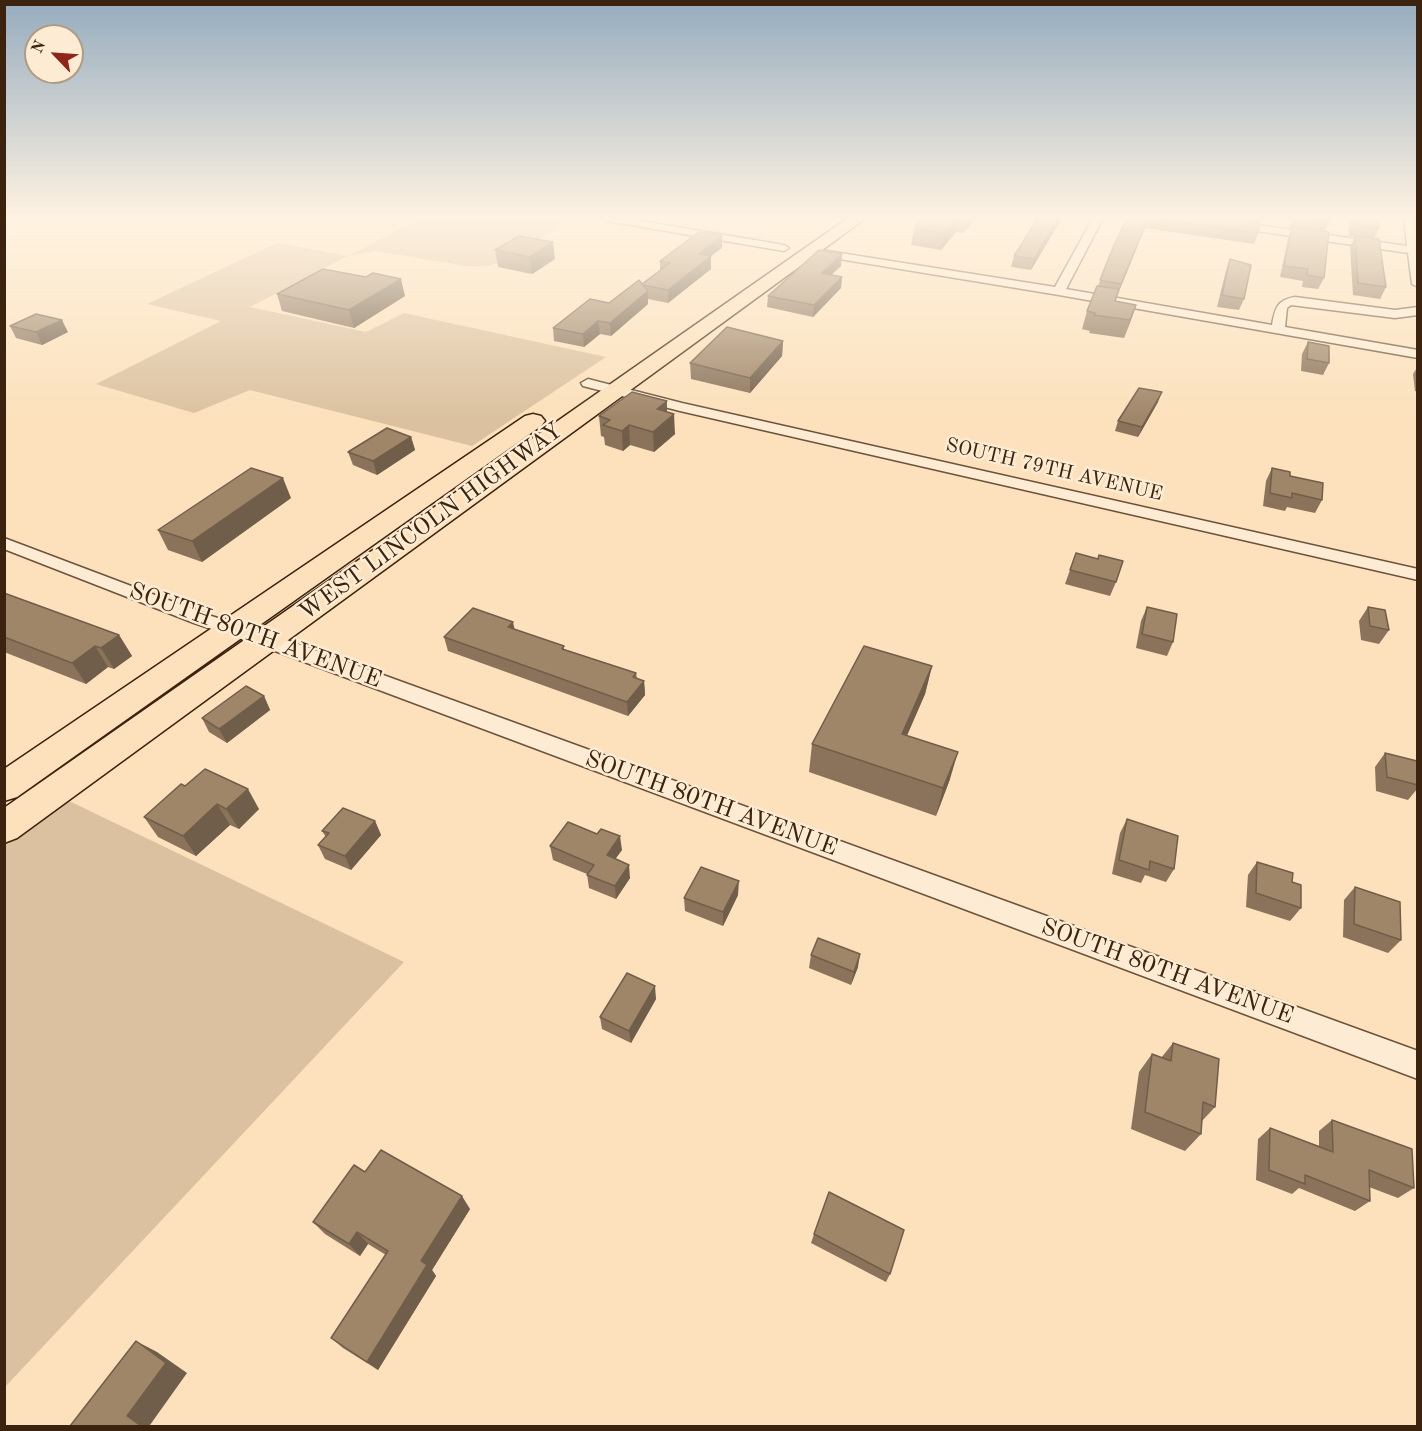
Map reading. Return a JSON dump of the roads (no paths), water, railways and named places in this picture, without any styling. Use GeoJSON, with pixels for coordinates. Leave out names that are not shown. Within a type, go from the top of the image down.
{"type":"FeatureCollection","features":[{"type":"Feature","properties":{"kind":"main road"},"geometry":{"type":"LineString","coordinates":[[759,290],[763,285]]}},
{"type":"Feature","properties":{"kind":"main road","name":"WEST LINCOLN HIGHWAY"},"geometry":{"type":"LineString","coordinates":[[4,787],[603,381],[764,285]]}},
{"type":"Feature","properties":{"kind":"main road","name":"WEST LINCOLN HIGHWAY"},"geometry":{"type":"LineString","coordinates":[[4,828],[266,640],[603,381]]}},
{"type":"Feature","properties":{"kind":"street"},"geometry":{"type":"LineString","coordinates":[[1019,285],[1418,354]]}},
{"type":"Feature","properties":{"kind":"street"},"geometry":{"type":"LineString","coordinates":[[1059,291],[1062,285]]}},
{"type":"Feature","properties":{"kind":"street"},"geometry":{"type":"LineString","coordinates":[[1278,330],[1281,307],[1287,302],[1295,301],[1395,314],[1418,311]]}},
{"type":"Feature","properties":{"kind":"street","name":"SOUTH 79TH AVENUE"},"geometry":{"type":"LineString","coordinates":[[603,381],[680,407],[1418,575]]}},
{"type":"Feature","properties":{"kind":"street","name":"SOUTH 80TH AVENUE"},"geometry":{"type":"LineString","coordinates":[[4,543],[201,619],[266,640],[1418,1065]]}}]}
